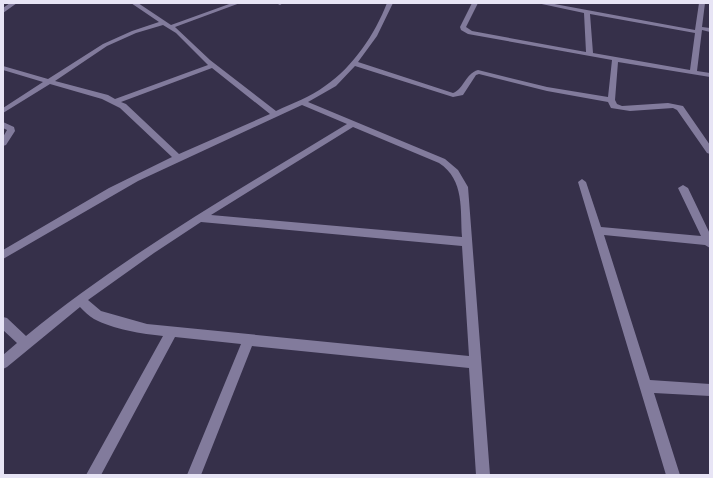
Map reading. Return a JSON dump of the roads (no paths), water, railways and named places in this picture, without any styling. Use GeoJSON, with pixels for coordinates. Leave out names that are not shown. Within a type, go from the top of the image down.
{"type":"FeatureCollection","features":[{"type":"Feature","properties":{"kind":"street"},"geometry":{"type":"LineString","coordinates":[[3,11],[14,3]]}},
{"type":"Feature","properties":{"kind":"street"},"geometry":{"type":"LineString","coordinates":[[134,3],[178,32],[214,66],[275,114]]}},
{"type":"Feature","properties":{"kind":"street"},"geometry":{"type":"LineString","coordinates":[[3,111],[104,45],[134,32],[167,25],[236,3]]}},
{"type":"Feature","properties":{"kind":"street"},"geometry":{"type":"LineString","coordinates":[[3,255],[105,195],[178,158],[302,102],[332,85],[354,63],[365,49],[388,10],[390,3]]}},
{"type":"Feature","properties":{"kind":"street"},"geometry":{"type":"LineString","coordinates":[[475,3],[463,27],[466,32],[615,60],[710,75]]}},
{"type":"Feature","properties":{"kind":"street"},"geometry":{"type":"LineString","coordinates":[[540,3],[699,30],[710,30]]}},
{"type":"Feature","properties":{"kind":"street"},"geometry":{"type":"LineString","coordinates":[[693,73],[702,3]]}},
{"type":"Feature","properties":{"kind":"street"},"geometry":{"type":"LineString","coordinates":[[587,12],[590,55]]}},
{"type":"Feature","properties":{"kind":"street"},"geometry":{"type":"LineString","coordinates":[[615,60],[611,100],[614,106],[623,109],[636,109],[670,104],[678,106],[710,151]]}},
{"type":"Feature","properties":{"kind":"street"},"geometry":{"type":"LineString","coordinates":[[354,63],[453,95],[460,93],[473,74],[478,72],[547,89],[611,100]]}},
{"type":"Feature","properties":{"kind":"street"},"geometry":{"type":"LineString","coordinates":[[114,102],[214,66]]}},
{"type":"Feature","properties":{"kind":"street"},"geometry":{"type":"LineString","coordinates":[[3,68],[105,97],[123,106],[178,158]]}},
{"type":"Feature","properties":{"kind":"street"},"geometry":{"type":"LineString","coordinates":[[302,102],[442,161],[452,167],[458,175],[463,187],[483,475]]}},
{"type":"Feature","properties":{"kind":"street"},"geometry":{"type":"LineString","coordinates":[[3,363],[80,300],[122,269],[352,124]]}},
{"type":"Feature","properties":{"kind":"street"},"geometry":{"type":"LineString","coordinates":[[3,125],[11,129],[3,143]]}},
{"type":"Feature","properties":{"kind":"street"},"geometry":{"type":"LineString","coordinates":[[582,182],[673,475]]}},
{"type":"Feature","properties":{"kind":"street"},"geometry":{"type":"LineString","coordinates":[[683,188],[710,242]]}},
{"type":"Feature","properties":{"kind":"street"},"geometry":{"type":"LineString","coordinates":[[201,218],[467,242]]}},
{"type":"Feature","properties":{"kind":"street"},"geometry":{"type":"LineString","coordinates":[[598,231],[710,242]]}},
{"type":"Feature","properties":{"kind":"street"},"geometry":{"type":"LineString","coordinates":[[80,300],[97,315],[146,329],[476,363]]}},
{"type":"Feature","properties":{"kind":"street"},"geometry":{"type":"LineString","coordinates":[[3,322],[26,343]]}},
{"type":"Feature","properties":{"kind":"street"},"geometry":{"type":"LineString","coordinates":[[93,475],[172,331]]}},
{"type":"Feature","properties":{"kind":"street"},"geometry":{"type":"LineString","coordinates":[[194,475],[250,339]]}},
{"type":"Feature","properties":{"kind":"street"},"geometry":{"type":"LineString","coordinates":[[646,386],[710,390]]}}]}
